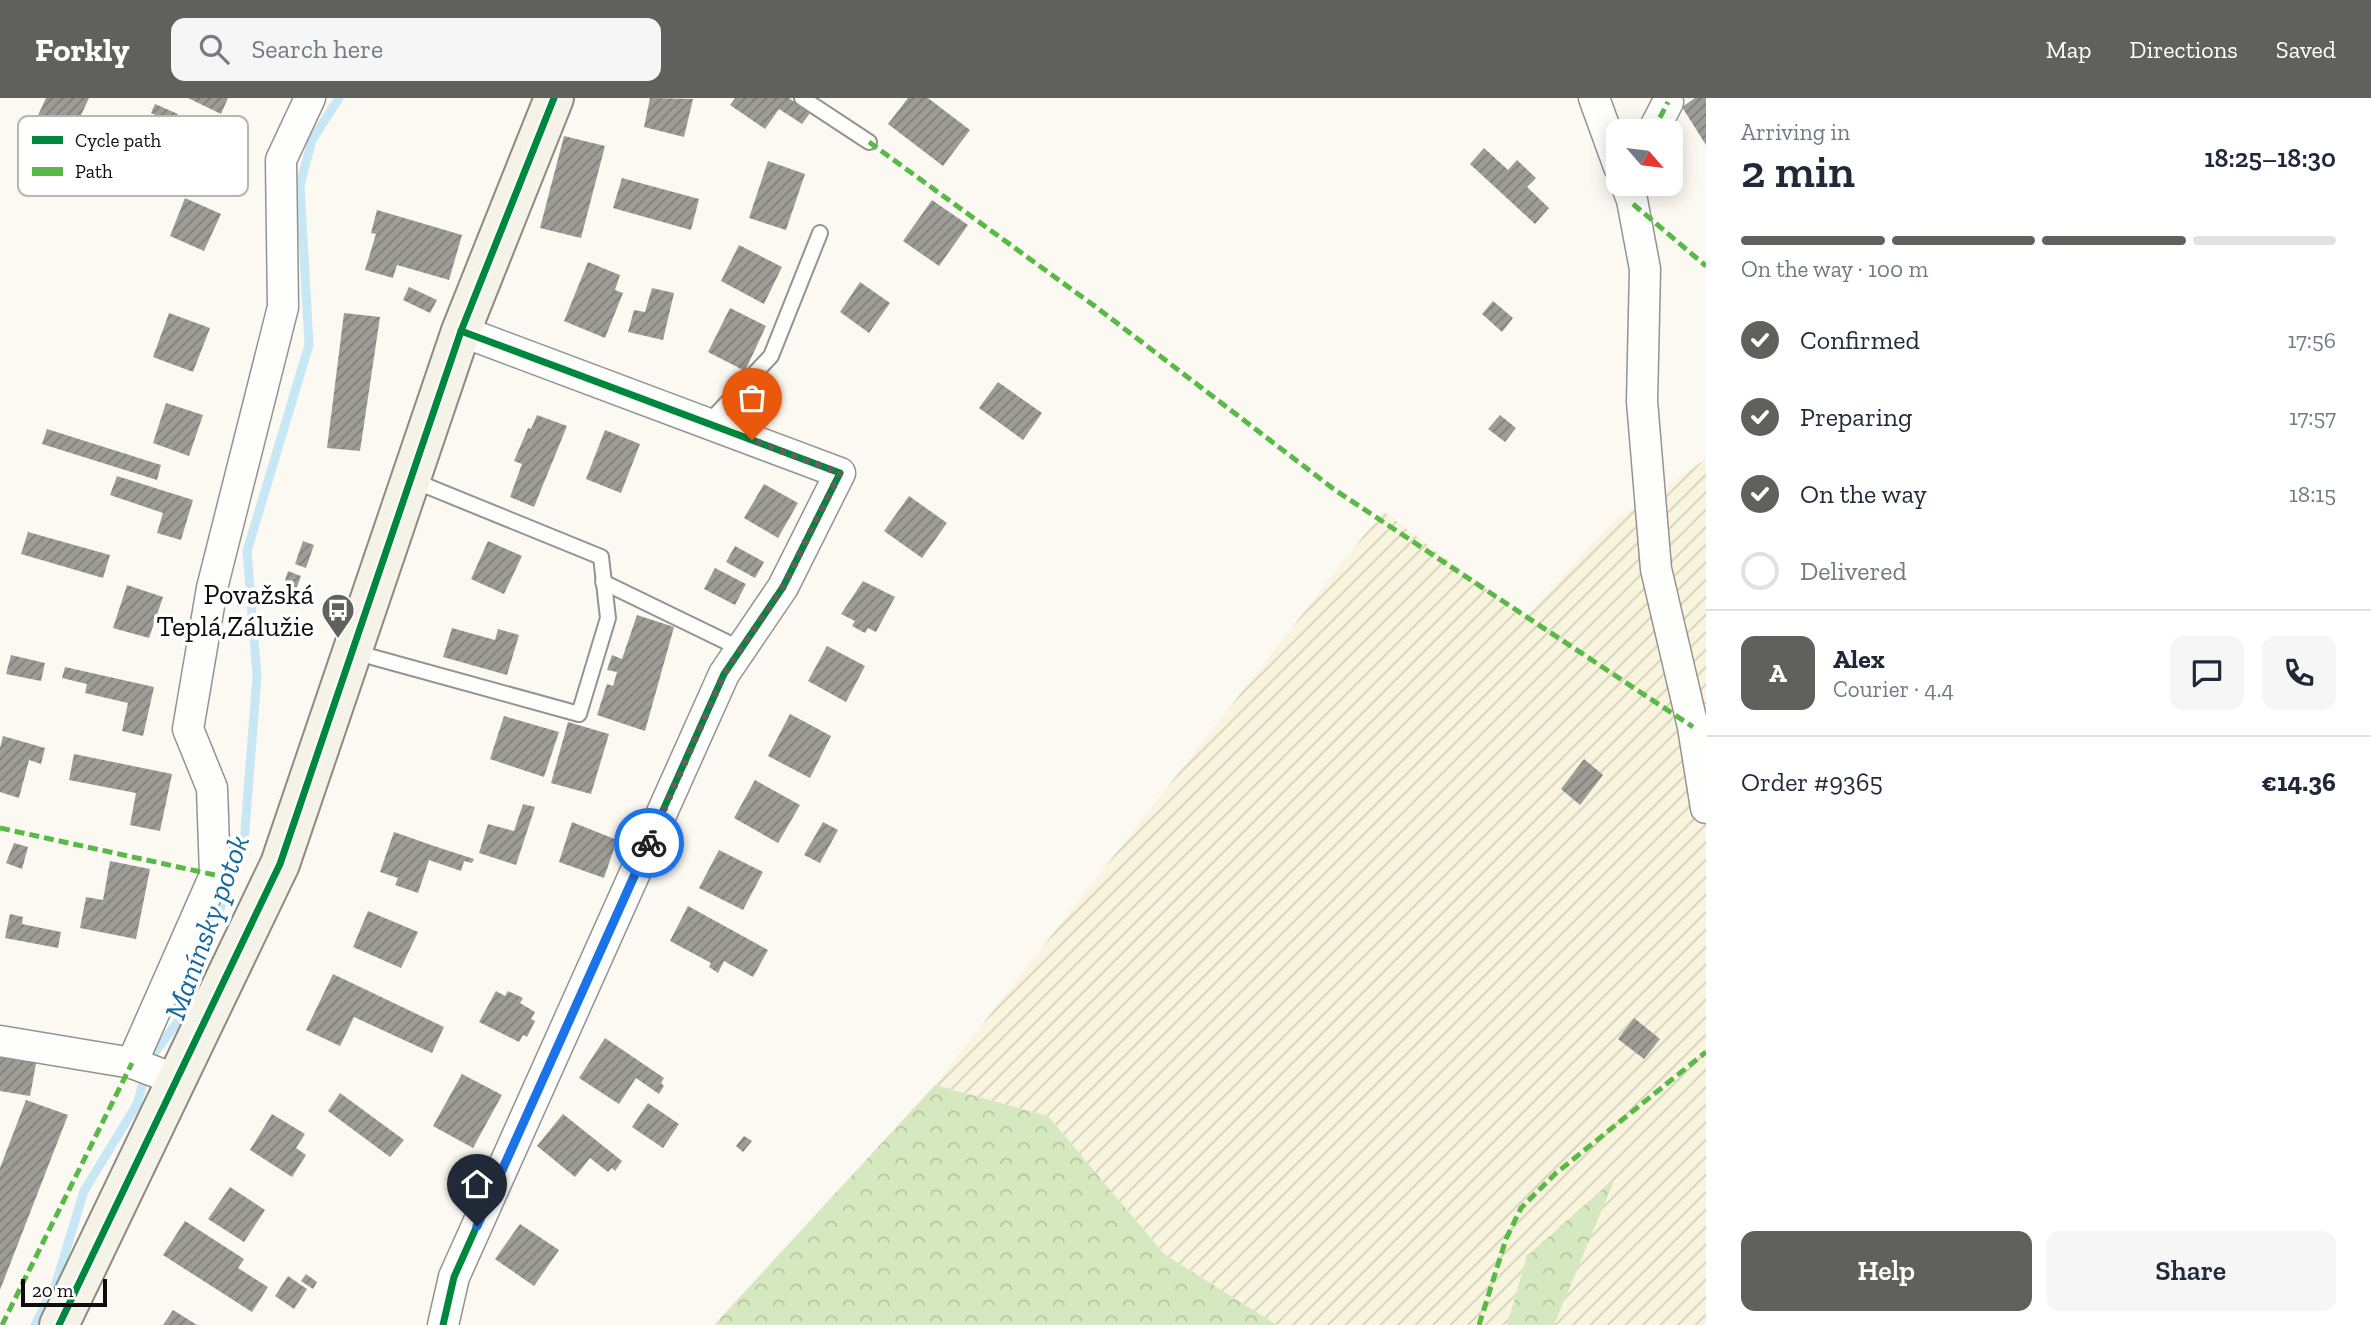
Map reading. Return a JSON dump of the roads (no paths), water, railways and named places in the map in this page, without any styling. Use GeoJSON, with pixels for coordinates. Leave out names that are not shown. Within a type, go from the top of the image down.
{"type":"FeatureCollection","features":[{"type":"Feature","properties":{"kind":"street"},"geometry":{"type":"LineString","coordinates":[[132,1063],[215,875],[212,788],[188,729],[212,588],[283,307],[281,160],[310,98]]}},
{"type":"Feature","properties":{"kind":"street"},"geometry":{"type":"LineString","coordinates":[[59,1325],[280,864],[461,331],[554,98]]}},
{"type":"Feature","properties":{"kind":"street"},"geometry":{"type":"LineString","coordinates":[[1594,98],[1606,131]]}},
{"type":"Feature","properties":{"kind":"street"},"geometry":{"type":"LineString","coordinates":[[1659,119],[1668,102]]}},
{"type":"Feature","properties":{"kind":"street"},"geometry":{"type":"LineString","coordinates":[[1630,196],[1644,269],[1642,401],[1656,569],[1693,727],[1706,808]]}},
{"type":"Feature","properties":{"kind":"street"},"geometry":{"type":"LineString","coordinates":[[443,1325],[454,1277],[724,674],[783,587],[840,473],[461,331]]}},
{"type":"Feature","properties":{"kind":"street"},"geometry":{"type":"LineString","coordinates":[[0,1041],[132,1063],[177,1080]]}},
{"type":"Feature","properties":{"kind":"lane"},"geometry":{"type":"LineString","coordinates":[[802,98],[869,142]]}},
{"type":"Feature","properties":{"kind":"lane"},"geometry":{"type":"LineString","coordinates":[[708,423],[771,356],[820,233]]}},
{"type":"Feature","properties":{"kind":"lane"},"geometry":{"type":"LineString","coordinates":[[352,651],[579,714],[608,618],[601,557],[411,480]]}},
{"type":"Feature","properties":{"kind":"lane"},"geometry":{"type":"LineString","coordinates":[[603,582],[741,649]]}},
{"type":"Feature","properties":{"kind":"waterway","name":"Manínsky potok"},"geometry":{"type":"LineString","coordinates":[[35,1325],[56,1283],[84,1191],[137,1104],[150,1059],[181,1017],[244,843],[257,676],[247,551],[309,345],[300,185],[312,140],[339,98]]}},
{"type":"Feature","properties":{"kind":"place","name":"Považská Teplá,Zálužie"},"geometry":{"type":"Point","coordinates":[338,640]}}]}
